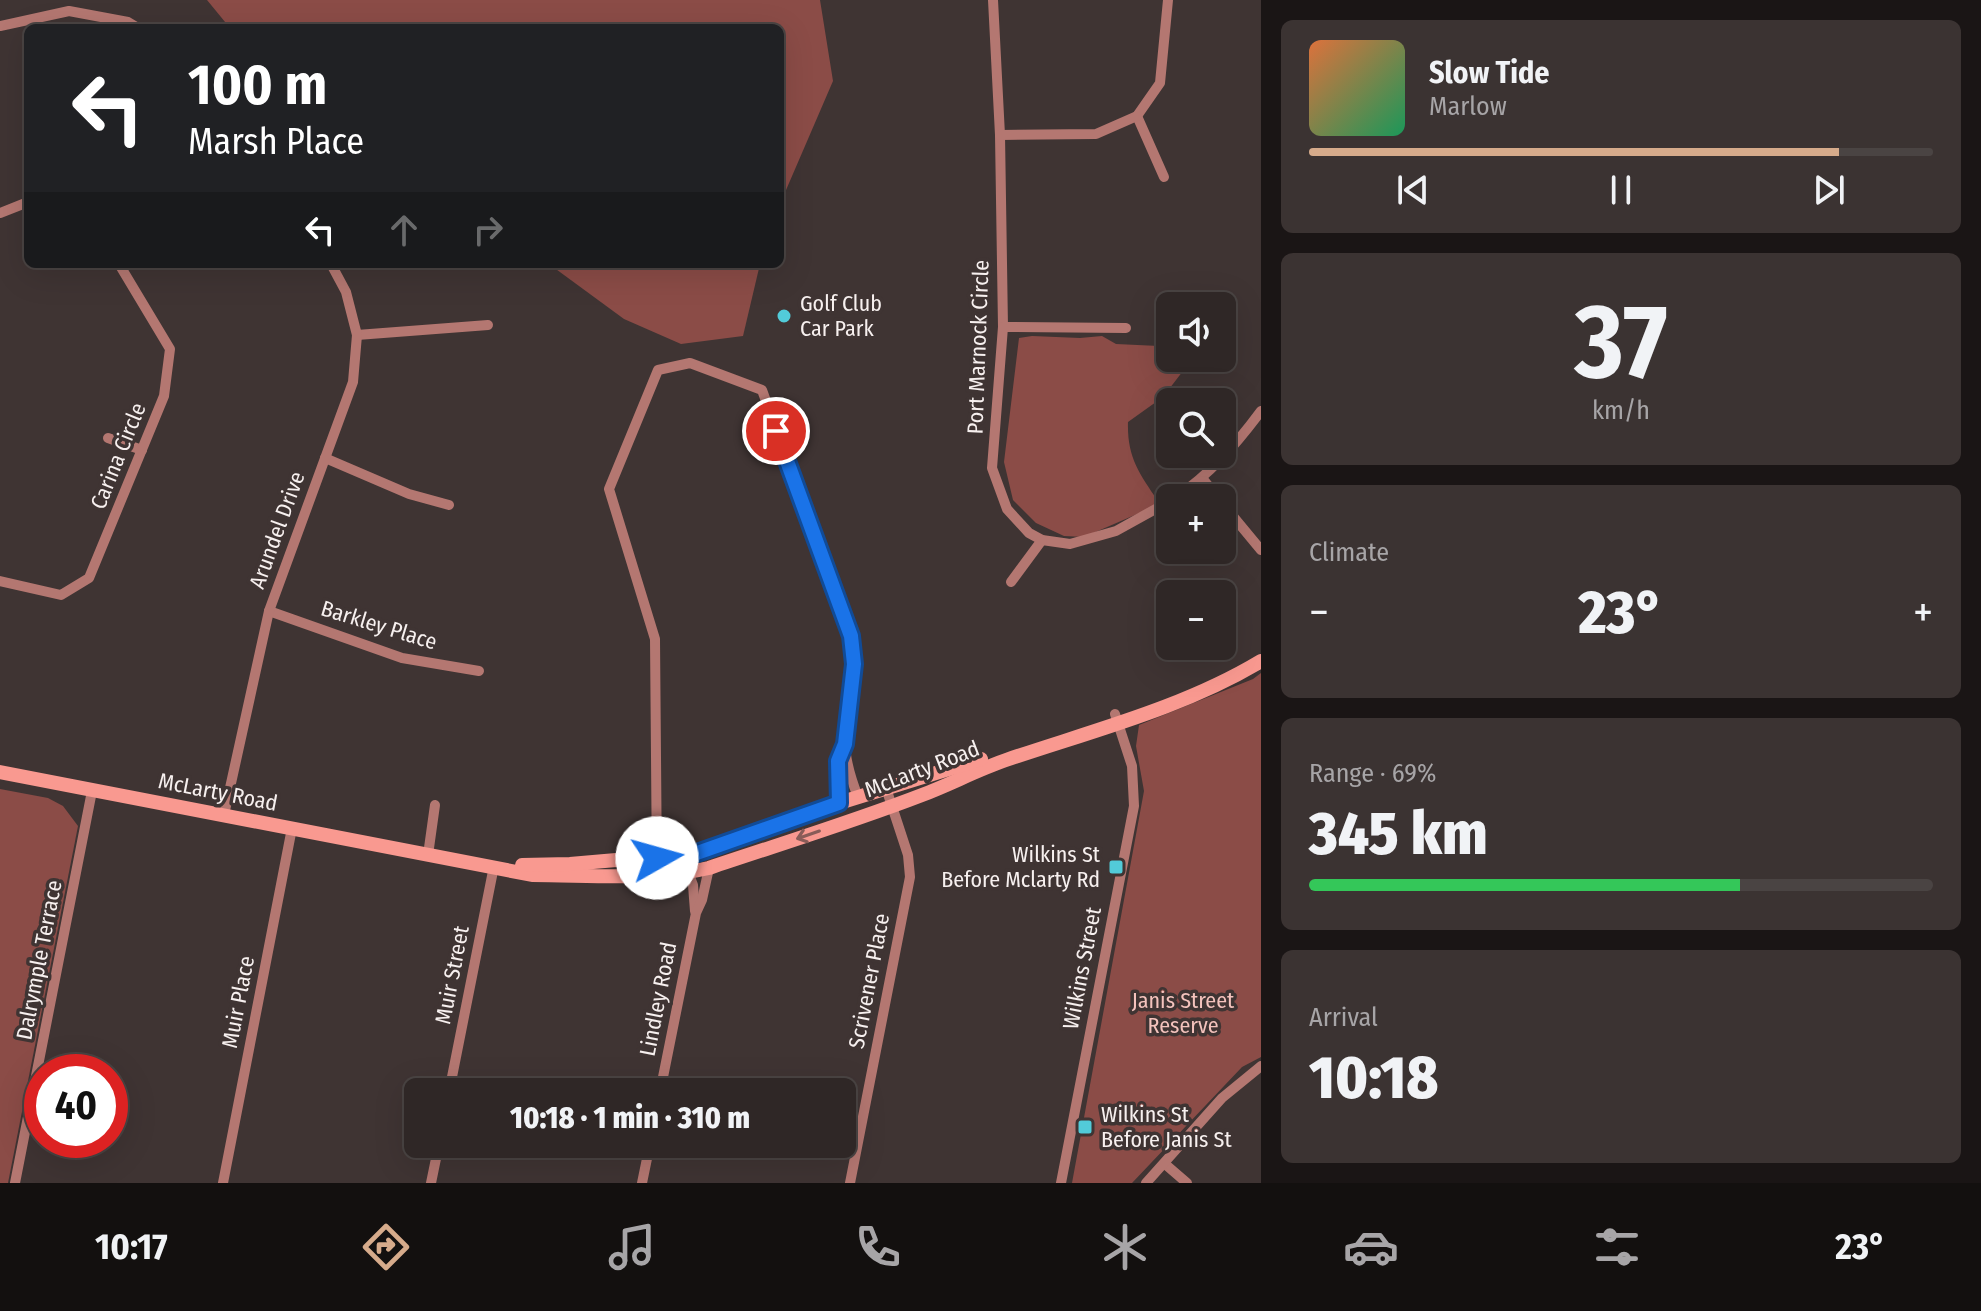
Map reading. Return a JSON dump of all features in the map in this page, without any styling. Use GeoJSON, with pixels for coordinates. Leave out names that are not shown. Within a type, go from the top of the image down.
{"type":"FeatureCollection","features":[{"type":"Feature","properties":{"kind":"street","name":"Port Marnock Circle"},"geometry":{"type":"LineString","coordinates":[[993,0],[1000,135],[1003,327],[992,468],[1007,509],[1029,533],[1042,540]]}},
{"type":"Feature","properties":{"kind":"street"},"geometry":{"type":"LineString","coordinates":[[1000,135],[1096,134],[1137,116],[1160,83],[1168,0]]}},
{"type":"Feature","properties":{"kind":"street"},"geometry":{"type":"LineString","coordinates":[[0,26],[69,11],[131,24]]}},
{"type":"Feature","properties":{"kind":"street"},"geometry":{"type":"LineString","coordinates":[[1137,116],[1164,177]]}},
{"type":"Feature","properties":{"kind":"street"},"geometry":{"type":"LineString","coordinates":[[0,213],[24,204]]}},
{"type":"Feature","properties":{"kind":"street","name":"Carina Circle"},"geometry":{"type":"LineString","coordinates":[[0,581],[61,595],[89,578],[164,396],[170,349],[121,268]]}},
{"type":"Feature","properties":{"kind":"street","name":"Arundel Drive"},"geometry":{"type":"LineString","coordinates":[[224,815],[269,611],[353,382],[357,335],[346,292],[333,268]]}},
{"type":"Feature","properties":{"kind":"street"},"geometry":{"type":"LineString","coordinates":[[357,335],[488,325]]}},
{"type":"Feature","properties":{"kind":"street"},"geometry":{"type":"LineString","coordinates":[[1003,327],[1126,328]]}},
{"type":"Feature","properties":{"kind":"street"},"geometry":{"type":"LineString","coordinates":[[657,874],[655,639],[609,489],[658,370],[690,363],[762,390],[851,636],[854,664],[845,744],[849,773],[848,800]]}},
{"type":"Feature","properties":{"kind":"street"},"geometry":{"type":"LineString","coordinates":[[1196,484],[1232,450],[1261,411]]}},
{"type":"Feature","properties":{"kind":"street"},"geometry":{"type":"LineString","coordinates":[[108,438],[142,450]]}},
{"type":"Feature","properties":{"kind":"street"},"geometry":{"type":"LineString","coordinates":[[325,458],[409,494],[449,505]]}},
{"type":"Feature","properties":{"kind":"street"},"geometry":{"type":"LineString","coordinates":[[1203,479],[1207,484]]}},
{"type":"Feature","properties":{"kind":"street"},"geometry":{"type":"LineString","coordinates":[[1011,582],[1042,540],[1070,544],[1116,531],[1156,509]]}},
{"type":"Feature","properties":{"kind":"street"},"geometry":{"type":"LineString","coordinates":[[1236,520],[1261,550]]}},
{"type":"Feature","properties":{"kind":"street","name":"Barkley Place"},"geometry":{"type":"LineString","coordinates":[[269,611],[402,658],[479,671]]}},
{"type":"Feature","properties":{"kind":"street","name":"McLarty Road"},"geometry":{"type":"LineString","coordinates":[[0,772],[532,875],[657,874],[698,870],[926,794],[971,772],[1203,682],[1261,651]]}},
{"type":"Feature","properties":{"kind":"street","name":"McLarty Road"},"geometry":{"type":"LineString","coordinates":[[494,866],[657,858],[697,853],[886,788],[1178,702],[1237,676],[1261,661]]}},
{"type":"Feature","properties":{"kind":"street","name":"Wilkins Street"},"geometry":{"type":"LineString","coordinates":[[1061,1183],[1134,806],[1132,766],[1116,718]]}},
{"type":"Feature","properties":{"kind":"street"},"geometry":{"type":"LineString","coordinates":[[845,744],[838,761],[853,819]]}},
{"type":"Feature","properties":{"kind":"street","name":"Scrivener Place"},"geometry":{"type":"LineString","coordinates":[[850,1183],[910,877],[908,855],[886,788]]}},
{"type":"Feature","properties":{"kind":"street","name":"Dalrymple Terrace"},"geometry":{"type":"LineString","coordinates":[[15,1183],[92,791]]}},
{"type":"Feature","properties":{"kind":"street"},"geometry":{"type":"LineString","coordinates":[[428,855],[435,805]]}},
{"type":"Feature","properties":{"kind":"street","name":"Muir Place"},"geometry":{"type":"LineString","coordinates":[[223,1183],[292,828]]}},
{"type":"Feature","properties":{"kind":"street"},"geometry":{"type":"LineString","coordinates":[[697,853],[698,870]]}},
{"type":"Feature","properties":{"kind":"street","name":"Muir Street"},"geometry":{"type":"LineString","coordinates":[[452,1078],[494,866]]}},
{"type":"Feature","properties":{"kind":"street","name":"Lindley Road"},"geometry":{"type":"LineString","coordinates":[[663,1078],[696,913],[702,900],[698,870]]}},
{"type":"Feature","properties":{"kind":"street","name":"Lindley Road"},"geometry":{"type":"LineString","coordinates":[[696,913],[693,885],[698,870]]}},
{"type":"Feature","properties":{"kind":"street"},"geometry":{"type":"LineString","coordinates":[[1146,1183],[1222,1098],[1261,1066]]}},
{"type":"Feature","properties":{"kind":"street"},"geometry":{"type":"LineString","coordinates":[[431,1183],[436,1158]]}},
{"type":"Feature","properties":{"kind":"street"},"geometry":{"type":"LineString","coordinates":[[642,1183],[647,1158]]}},
{"type":"Feature","properties":{"kind":"street"},"geometry":{"type":"LineString","coordinates":[[1165,1164],[1187,1183]]}},
{"type":"Feature","properties":{"kind":"green space"},"geometry":{"type":"Polygon","coordinates":[[[207,0],[820,0],[833,81],[784,195],[784,24],[227,24],[207,0]]]}},
{"type":"Feature","properties":{"kind":"green space"},"geometry":{"type":"Polygon","coordinates":[[[554,268],[759,268],[743,336],[681,344],[624,319],[554,268]]]}},
{"type":"Feature","properties":{"kind":"green space"},"geometry":{"type":"Polygon","coordinates":[[[1102,336],[1116,344],[1156,346],[1156,372],[1182,372],[1170,388],[1156,388],[1156,402],[1128,422],[1136,464],[1156,498],[1151,508],[1084,537],[1064,536],[1036,523],[1013,500],[1004,462],[1019,338],[1102,336]]]}},
{"type":"Feature","properties":{"kind":"green space","name":"Janis Street Reserve"},"geometry":{"type":"Polygon","coordinates":[[[1261,673],[1261,1057],[1242,1067],[1132,1183],[1072,1183],[1144,791],[1136,746],[1139,725],[1261,673]]]}},
{"type":"Feature","properties":{"kind":"green space"},"geometry":{"type":"Polygon","coordinates":[[[0,789],[48,798],[63,806],[78,826],[33,1054],[24,1054],[24,1101],[8,1183],[0,1183],[0,789]]]}},
{"type":"Feature","properties":{"kind":"place","name":"Golf Club Car Park"},"geometry":{"type":"Point","coordinates":[784,316]}},
{"type":"Feature","properties":{"kind":"place","name":"Wilkins St Before Mclarty Rd"},"geometry":{"type":"Point","coordinates":[1116,867]}},
{"type":"Feature","properties":{"kind":"place","name":"Wilkins St Before Janis St"},"geometry":{"type":"Point","coordinates":[1085,1127]}},
{"type":"Feature","properties":{"kind":"route"},"geometry":{"type":"LineString","coordinates":[[657,858],[697,853],[839,803],[838,761],[845,744],[854,664],[851,636],[776,431]]}}]}
